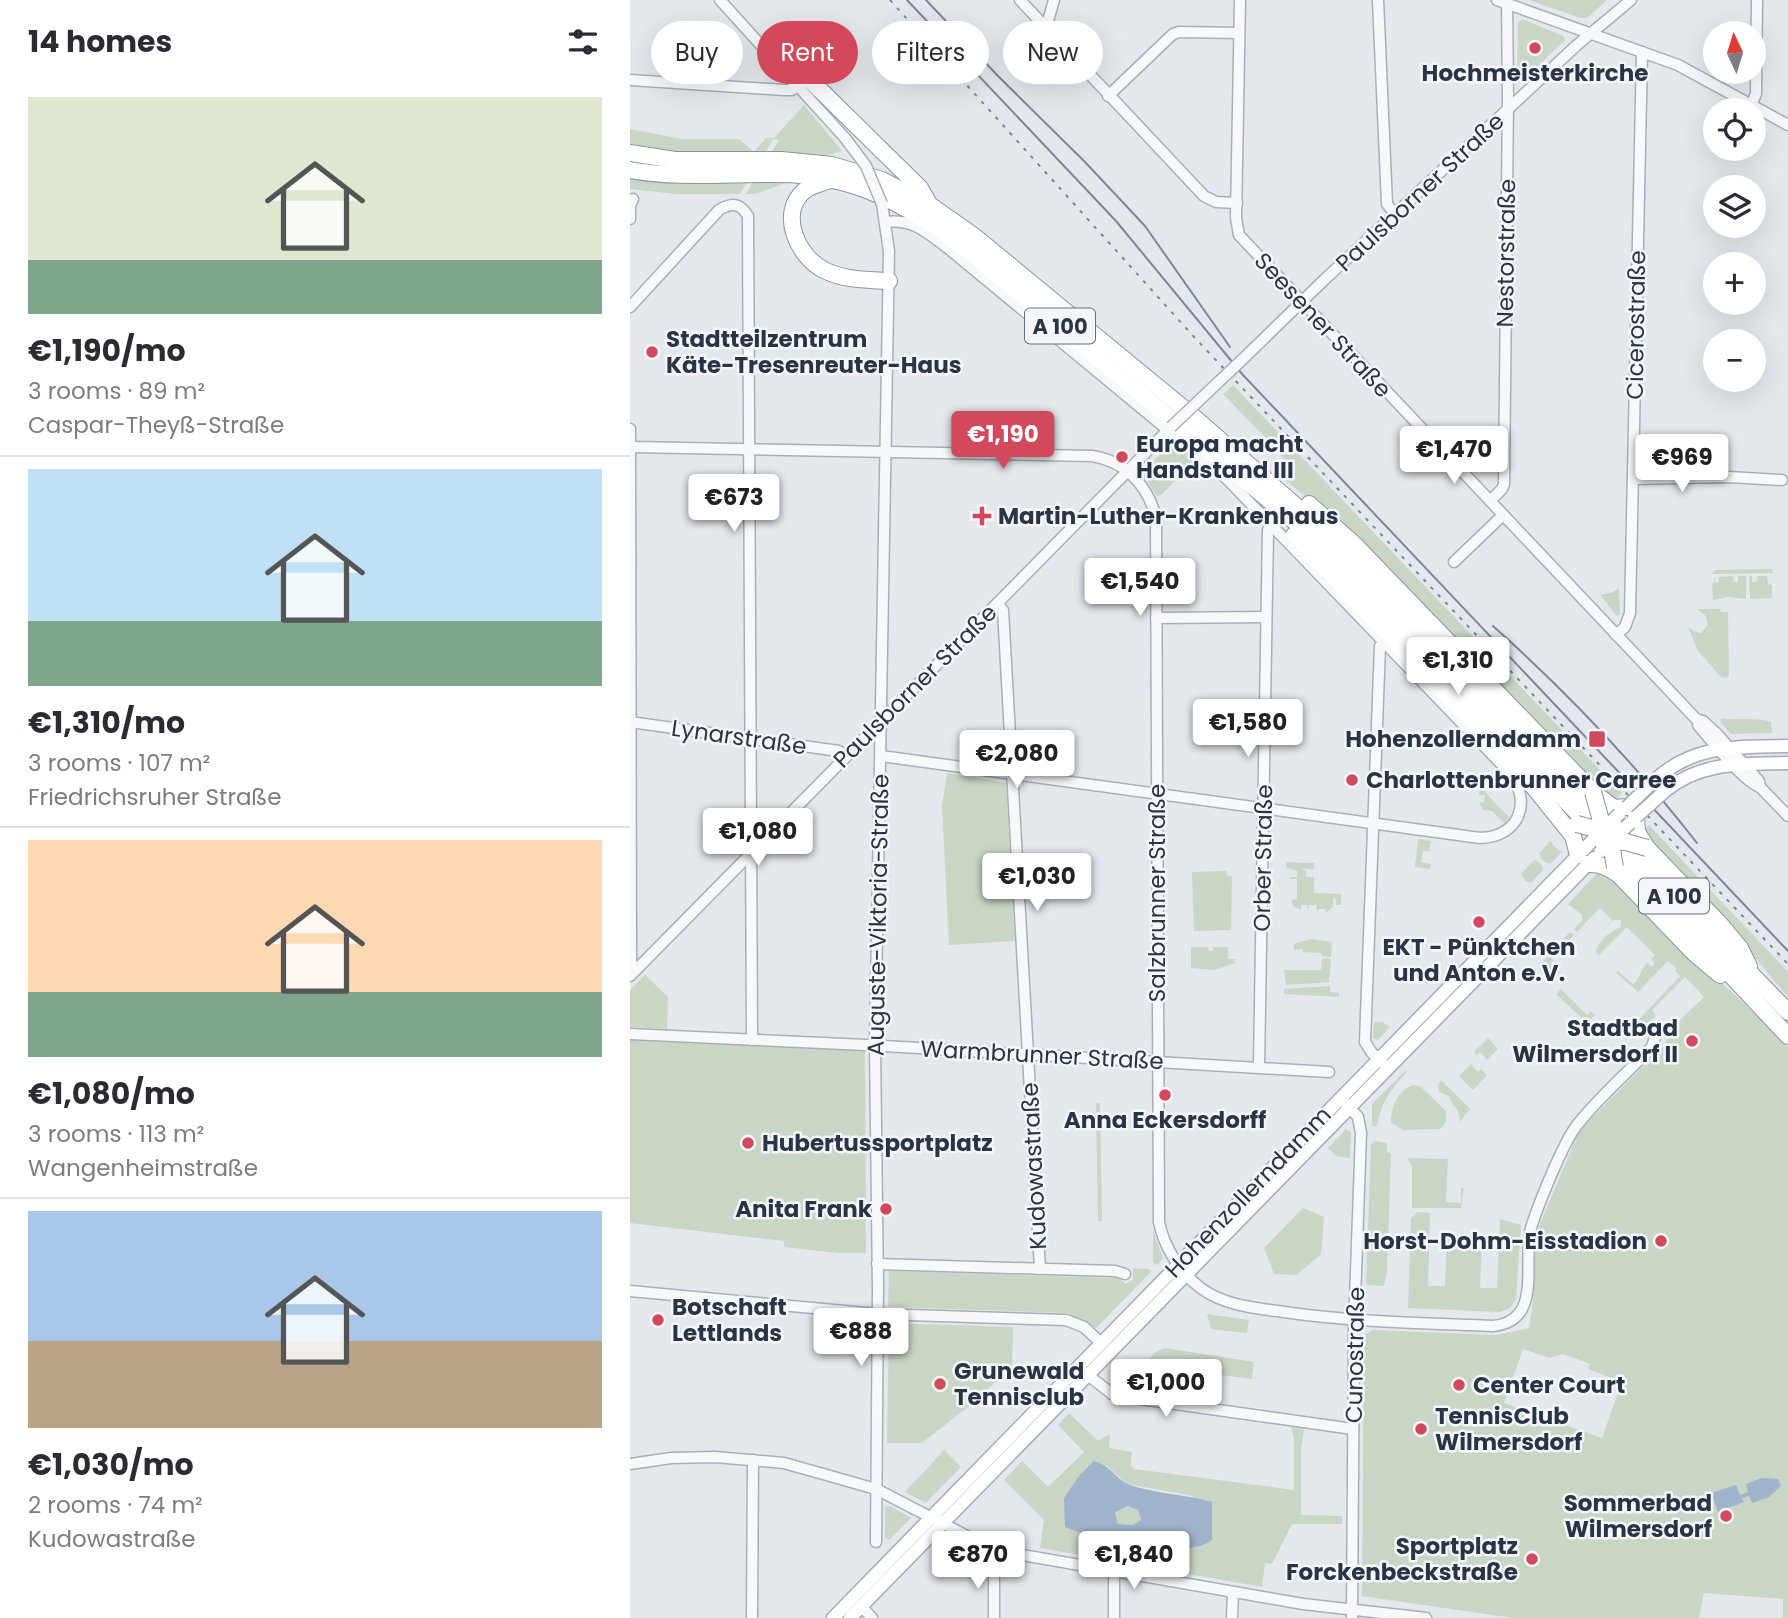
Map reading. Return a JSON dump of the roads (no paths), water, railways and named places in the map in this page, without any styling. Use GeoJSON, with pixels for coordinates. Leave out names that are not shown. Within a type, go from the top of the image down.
{"type":"FeatureCollection","features":[{"type":"Feature","properties":{"kind":"highway"},"geometry":{"type":"LineString","coordinates":[[814,84],[920,188],[930,205]]}},
{"type":"Feature","properties":{"kind":"highway","name":"A 100"},"geometry":{"type":"LineString","coordinates":[[630,153],[675,160],[780,160],[832,165],[882,180],[930,205],[974,236],[1312,520],[1788,1012]]}},
{"type":"Feature","properties":{"kind":"highway","name":"A 100"},"geometry":{"type":"LineString","coordinates":[[630,170],[675,175],[781,174],[831,179],[872,190],[901,204],[964,247],[1281,510],[1354,581],[1622,858],[1788,1036]]}},
{"type":"Feature","properties":{"kind":"highway"},"geometry":{"type":"LineString","coordinates":[[831,179],[808,188],[798,198],[792,222],[798,243],[813,262],[836,275],[889,281]]}},
{"type":"Feature","properties":{"kind":"highway"},"geometry":{"type":"LineString","coordinates":[[1262,476],[1277,480],[1335,526],[1593,792],[1614,808],[1617,871]]}},
{"type":"Feature","properties":{"kind":"highway"},"geometry":{"type":"LineString","coordinates":[[1281,510],[1282,523],[1558,814],[1576,840],[1583,860],[1617,871],[1711,969],[1757,1003]]}},
{"type":"Feature","properties":{"kind":"highway"},"geometry":{"type":"LineString","coordinates":[[1593,792],[1614,829],[1647,848]]}},
{"type":"Feature","properties":{"kind":"highway"},"geometry":{"type":"LineString","coordinates":[[1558,814],[1577,824],[1637,832],[1647,848],[1740,948],[1754,977]]}},
{"type":"Feature","properties":{"kind":"main road","name":"Hohenzollerndamm"},"geometry":{"type":"LineString","coordinates":[[833,1618],[1088,1375],[1182,1269],[1614,829],[1656,779],[1688,757],[1725,749],[1788,746]]}},
{"type":"Feature","properties":{"kind":"main road","name":"Hohenzollerndamm"},"geometry":{"type":"LineString","coordinates":[[1614,829],[1679,781],[1699,772],[1739,764],[1788,763]]}},
{"type":"Feature","properties":{"kind":"main road","name":"Hohenzollerndamm"},"geometry":{"type":"LineString","coordinates":[[850,1618],[1101,1343],[1182,1269]]}},
{"type":"Feature","properties":{"kind":"street","name":"Auguste-Viktoria-Straße"},"geometry":{"type":"LineString","coordinates":[[720,0],[757,40]]}},
{"type":"Feature","properties":{"kind":"street"},"geometry":{"type":"LineString","coordinates":[[1020,0],[1039,21]]}},
{"type":"Feature","properties":{"kind":"street"},"geometry":{"type":"LineString","coordinates":[[1048,21],[1054,0]]}},
{"type":"Feature","properties":{"kind":"street","name":"Seesener Straße"},"geometry":{"type":"LineString","coordinates":[[1240,0],[1237,203],[1239,235],[1696,719],[1698,726],[1759,781],[1760,787],[1788,816]]}},
{"type":"Feature","properties":{"kind":"street"},"geometry":{"type":"LineString","coordinates":[[1378,0],[1387,205],[1395,214]]}},
{"type":"Feature","properties":{"kind":"street","name":"Paulsborner Straße"},"geometry":{"type":"LineString","coordinates":[[1591,34],[1622,0]]}},
{"type":"Feature","properties":{"kind":"street","name":"Paulsborner Straße"},"geometry":{"type":"LineString","coordinates":[[633,973],[1170,428],[1395,214],[1631,0]]}},
{"type":"Feature","properties":{"kind":"street"},"geometry":{"type":"LineString","coordinates":[[1754,98],[1757,0]]}},
{"type":"Feature","properties":{"kind":"street"},"geometry":{"type":"LineString","coordinates":[[1503,1],[1678,65],[1740,98]]}},
{"type":"Feature","properties":{"kind":"street","name":"Nestorstraße"},"geometry":{"type":"LineString","coordinates":[[1490,500],[1504,484],[1508,111],[1503,1]]}},
{"type":"Feature","properties":{"kind":"street"},"geometry":{"type":"LineString","coordinates":[[1108,96],[1173,34],[1240,33]]}},
{"type":"Feature","properties":{"kind":"street","name":"Cicerostraße"},"geometry":{"type":"LineString","coordinates":[[1616,635],[1625,626],[1630,613],[1642,52]]}},
{"type":"Feature","properties":{"kind":"street"},"geometry":{"type":"LineString","coordinates":[[630,80],[784,90],[792,90],[796,84]]}},
{"type":"Feature","properties":{"kind":"street","name":"Auguste-Viktoria-Straße"},"geometry":{"type":"LineString","coordinates":[[798,84],[866,166],[882,204],[886,222],[889,281],[875,1046],[876,1542]]}},
{"type":"Feature","properties":{"kind":"street"},"geometry":{"type":"LineString","coordinates":[[1097,84],[1204,196],[1216,202],[1237,203]]}},
{"type":"Feature","properties":{"kind":"street"},"geometry":{"type":"LineString","coordinates":[[1766,113],[1788,125]]}},
{"type":"Feature","properties":{"kind":"street"},"geometry":{"type":"LineString","coordinates":[[630,219],[633,199]]}},
{"type":"Feature","properties":{"kind":"street"},"geometry":{"type":"LineString","coordinates":[[630,307],[719,210],[728,204],[737,204],[744,208],[748,216],[752,1040]]}},
{"type":"Feature","properties":{"kind":"street"},"geometry":{"type":"LineString","coordinates":[[881,756],[1480,838],[1500,835],[1516,821],[1522,802],[1514,779],[1227,480],[1170,428],[941,242],[905,221],[886,222]]}},
{"type":"Feature","properties":{"kind":"street"},"geometry":{"type":"LineString","coordinates":[[630,429],[633,973]]}},
{"type":"Feature","properties":{"kind":"street"},"geometry":{"type":"LineString","coordinates":[[630,447],[1092,456],[1109,459],[1128,471]]}},
{"type":"Feature","properties":{"kind":"street","name":"Salzbrunner Straße"},"geometry":{"type":"LineString","coordinates":[[1128,471],[1146,493],[1156,517],[1158,1222],[1168,1250],[1182,1269]]}},
{"type":"Feature","properties":{"kind":"street"},"geometry":{"type":"LineString","coordinates":[[1633,479],[1731,477],[1782,480]]}},
{"type":"Feature","properties":{"kind":"street"},"geometry":{"type":"LineString","coordinates":[[1454,562],[1503,515]]}},
{"type":"Feature","properties":{"kind":"street","name":"Orber Straße"},"geometry":{"type":"LineString","coordinates":[[1259,1066],[1268,530],[1272,526]]}},
{"type":"Feature","properties":{"kind":"street","name":"Kudowastraße"},"geometry":{"type":"LineString","coordinates":[[997,604],[1003,610],[1040,1269]]}},
{"type":"Feature","properties":{"kind":"street"},"geometry":{"type":"LineString","coordinates":[[1156,618],[1266,617]]}},
{"type":"Feature","properties":{"kind":"street"},"geometry":{"type":"LineString","coordinates":[[1383,1063],[1365,1042],[1380,646],[1384,642]]}},
{"type":"Feature","properties":{"kind":"street","name":"Lynarstraße"},"geometry":{"type":"LineString","coordinates":[[630,722],[839,751],[846,756]]}},
{"type":"Feature","properties":{"kind":"street","name":"Warmbrunner Straße"},"geometry":{"type":"LineString","coordinates":[[630,1034],[1259,1066],[1329,1072]]}},
{"type":"Feature","properties":{"kind":"street"},"geometry":{"type":"LineString","coordinates":[[1182,1269],[1201,1288],[1236,1304],[1354,1321],[1504,1325],[1518,1317],[1526,1298],[1531,1228],[1565,1146],[1576,1126],[1651,1047],[1655,1037]]}},
{"type":"Feature","properties":{"kind":"street","name":"Cunostraße"},"geometry":{"type":"LineString","coordinates":[[1345,1103],[1360,1121],[1361,1133],[1354,1321],[1352,1613]]}},
{"type":"Feature","properties":{"kind":"street"},"geometry":{"type":"LineString","coordinates":[[877,1264],[1115,1271],[1125,1274]]}},
{"type":"Feature","properties":{"kind":"street"},"geometry":{"type":"LineString","coordinates":[[630,1291],[877,1314],[1066,1320],[1084,1327],[1101,1343]]}},
{"type":"Feature","properties":{"kind":"street"},"geometry":{"type":"LineString","coordinates":[[1088,1375],[1112,1394],[1126,1397],[1353,1429]]}},
{"type":"Feature","properties":{"kind":"street"},"geometry":{"type":"LineString","coordinates":[[630,1464],[715,1457],[783,1463],[876,1489],[993,1550],[1352,1613],[1426,1618]]}},
{"type":"Feature","properties":{"kind":"street"},"geometry":{"type":"LineString","coordinates":[[752,1618],[753,1460]]}},
{"type":"Feature","properties":{"kind":"street"},"geometry":{"type":"LineString","coordinates":[[993,1550],[994,1618]]}},
{"type":"Feature","properties":{"kind":"street"},"geometry":{"type":"LineString","coordinates":[[1114,1572],[1114,1618]]}},
{"type":"Feature","properties":{"kind":"street"},"geometry":{"type":"LineString","coordinates":[[1232,1618],[1233,1592]]}},
{"type":"Feature","properties":{"kind":"street"},"geometry":{"type":"LineString","coordinates":[[861,1606],[872,1618]]}},
{"type":"Feature","properties":{"kind":"water"},"geometry":{"type":"Polygon","coordinates":[[[1094,1461],[1130,1485],[1212,1502],[1212,1540],[1200,1546],[1162,1549],[1118,1542],[1065,1527],[1064,1498],[1079,1476],[1094,1461]],[[1128,1506],[1115,1512],[1118,1524],[1133,1525],[1141,1520],[1138,1510],[1128,1506]]]}},
{"type":"Feature","properties":{"kind":"water"},"geometry":{"type":"Polygon","coordinates":[[[1762,1478],[1778,1479],[1781,1486],[1769,1497],[1752,1503],[1749,1496],[1742,1498],[1744,1502],[1718,1512],[1711,1493],[1736,1485],[1740,1495],[1748,1492],[1746,1484],[1762,1478]]]}},
{"type":"Feature","properties":{"kind":"tram line"},"geometry":{"type":"LineString","coordinates":[[907,0],[1116,221],[1243,375],[1788,951]]}},
{"type":"Feature","properties":{"kind":"tram line"},"geometry":{"type":"LineString","coordinates":[[926,0],[1145,226],[1230,347]]}},
{"type":"Feature","properties":{"kind":"tram line"},"geometry":{"type":"LineString","coordinates":[[1493,626],[1600,730],[1650,785],[1697,843]]}},
{"type":"Feature","properties":{"kind":"railway"},"geometry":{"type":"LineString","coordinates":[[890,0],[1195,338],[1788,964]]}},
{"type":"Feature","properties":{"kind":"place","name":"Hochmeisterkirche"},"geometry":{"type":"Point","coordinates":[1535,48]}},
{"type":"Feature","properties":{"kind":"place","name":"Stadtteilzentrum Käte-Tresenreuter-Haus"},"geometry":{"type":"Point","coordinates":[652,352]}},
{"type":"Feature","properties":{"kind":"place","name":"Europa macht Handstand III"},"geometry":{"type":"Point","coordinates":[1122,457]}},
{"type":"Feature","properties":{"kind":"place","name":"Martin-Luther-Krankenhaus"},"geometry":{"type":"Point","coordinates":[982,516]}},
{"type":"Feature","properties":{"kind":"place","name":"Hohenzollerndamm"},"geometry":{"type":"Point","coordinates":[1597,739]}},
{"type":"Feature","properties":{"kind":"place","name":"Charlottenbrunner Carree"},"geometry":{"type":"Point","coordinates":[1352,780]}},
{"type":"Feature","properties":{"kind":"place","name":"EKT - Pünktchen und Anton e.V."},"geometry":{"type":"Point","coordinates":[1479,922]}},
{"type":"Feature","properties":{"kind":"place","name":"Stadtbad Wilmersdorf II"},"geometry":{"type":"Point","coordinates":[1692,1041]}},
{"type":"Feature","properties":{"kind":"place","name":"Anna Eckersdorff"},"geometry":{"type":"Point","coordinates":[1165,1095]}},
{"type":"Feature","properties":{"kind":"place","name":"Hubertussportplatz"},"geometry":{"type":"Point","coordinates":[748,1143]}},
{"type":"Feature","properties":{"kind":"place","name":"Anita Frank"},"geometry":{"type":"Point","coordinates":[886,1209]}},
{"type":"Feature","properties":{"kind":"place","name":"Horst-Dohm-Eisstadion"},"geometry":{"type":"Point","coordinates":[1661,1241]}},
{"type":"Feature","properties":{"kind":"place","name":"Botschaft Lettlands"},"geometry":{"type":"Point","coordinates":[658,1320]}},
{"type":"Feature","properties":{"kind":"place","name":"Grunewald Tennisclub"},"geometry":{"type":"Point","coordinates":[940,1384]}},
{"type":"Feature","properties":{"kind":"place","name":"Center Court"},"geometry":{"type":"Point","coordinates":[1459,1385]}},
{"type":"Feature","properties":{"kind":"place","name":"TennisClub Wilmersdorf"},"geometry":{"type":"Point","coordinates":[1421,1429]}},
{"type":"Feature","properties":{"kind":"place","name":"Sommerbad Wilmersdorf"},"geometry":{"type":"Point","coordinates":[1726,1516]}},
{"type":"Feature","properties":{"kind":"place","name":"Sportplatz Forckenbeckstraße"},"geometry":{"type":"Point","coordinates":[1532,1559]}}]}
